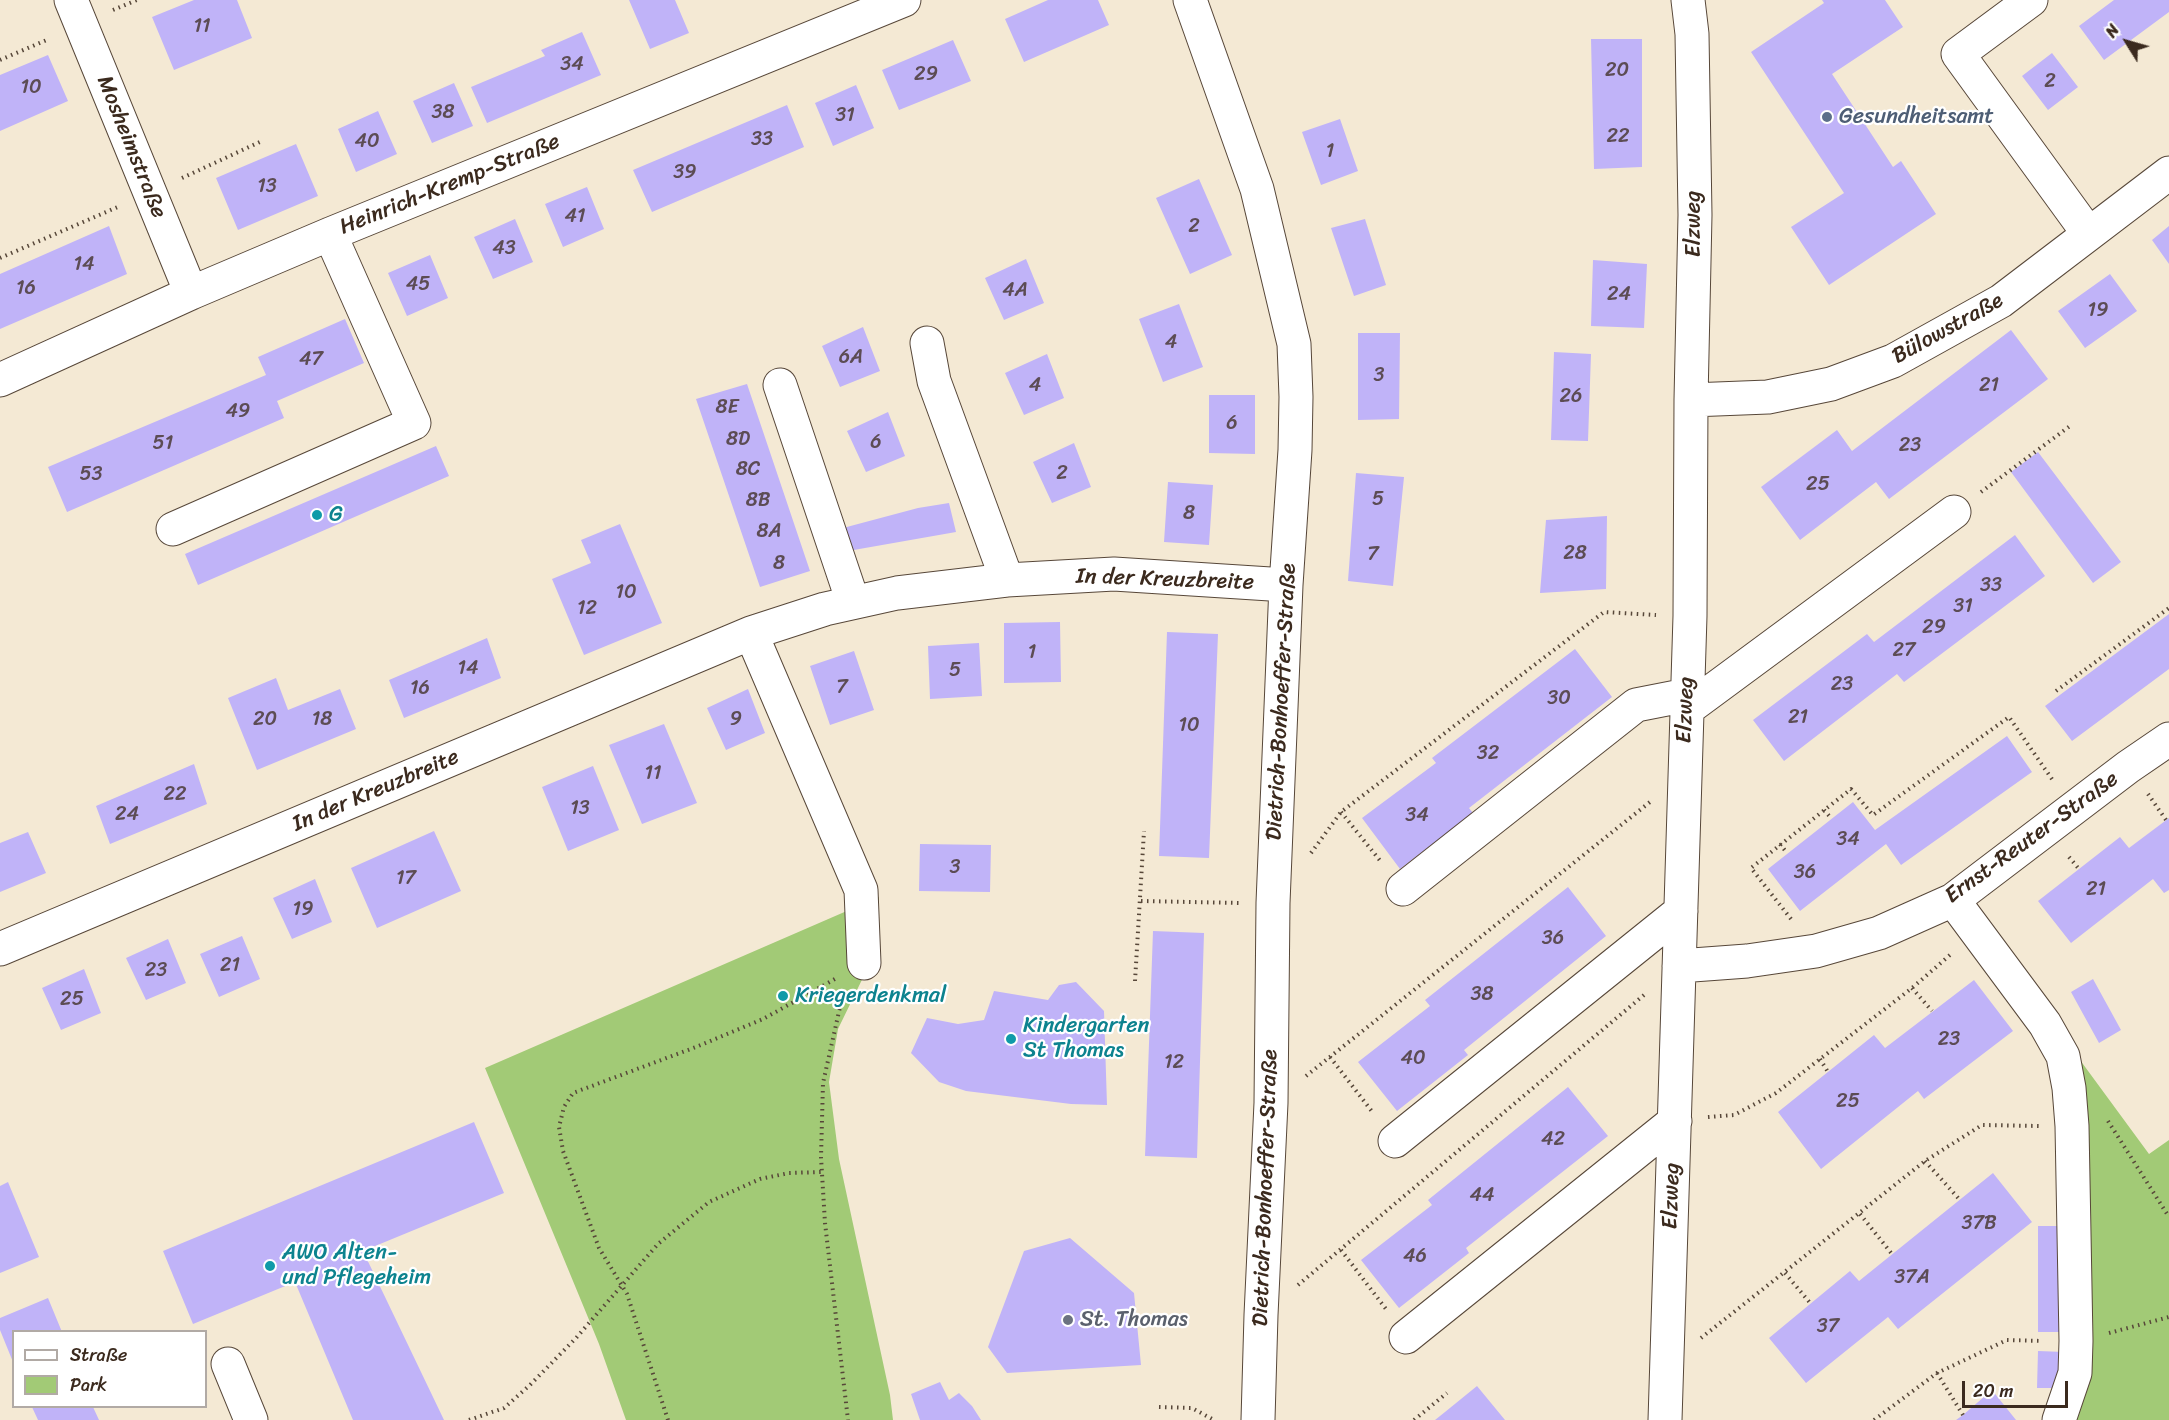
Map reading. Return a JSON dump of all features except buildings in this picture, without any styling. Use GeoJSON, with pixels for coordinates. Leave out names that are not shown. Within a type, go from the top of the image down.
{"type":"FeatureCollection","features":[{"type":"Feature","properties":{"kind":"street","name":"Heinrich-Kremp-Straße"},"geometry":{"type":"LineString","coordinates":[[0,380],[191,293],[330,234],[904,0]]}},
{"type":"Feature","properties":{"kind":"street","name":"Dietrich-Bonhoeffer-Straße"},"geometry":{"type":"LineString","coordinates":[[1190,0],[1257,189],[1294,344],[1295,450],[1286,585],[1273,903],[1271,1103],[1258,1420]]}},
{"type":"Feature","properties":{"kind":"street","name":"Elzweg"},"geometry":{"type":"LineString","coordinates":[[1665,1420],[1690,616],[1695,215],[1692,34],[1688,0]]}},
{"type":"Feature","properties":{"kind":"street"},"geometry":{"type":"LineString","coordinates":[[2031,0],[1958,54],[2088,233]]}},
{"type":"Feature","properties":{"kind":"street","name":"Mosheimstraße"},"geometry":{"type":"LineString","coordinates":[[76,12],[191,293]]}},
{"type":"Feature","properties":{"kind":"street","name":"Bülowstraße"},"geometry":{"type":"LineString","coordinates":[[1691,400],[1768,397],[1832,384],[1893,361],[2001,301],[2169,173]]}},
{"type":"Feature","properties":{"kind":"street"},"geometry":{"type":"LineString","coordinates":[[173,529],[414,423],[330,234]]}},
{"type":"Feature","properties":{"kind":"street"},"geometry":{"type":"LineString","coordinates":[[927,343],[934,381],[1007,580]]}},
{"type":"Feature","properties":{"kind":"street"},"geometry":{"type":"LineString","coordinates":[[780,384],[853,602]]}},
{"type":"Feature","properties":{"kind":"street"},"geometry":{"type":"LineString","coordinates":[[1403,889],[1636,705],[1687,702],[1954,512]]}},
{"type":"Feature","properties":{"kind":"street","name":"In der Kreuzbreite"},"geometry":{"type":"LineString","coordinates":[[0,950],[751,633],[825,609],[897,593],[1007,580],[1114,574],[1286,585]]}},
{"type":"Feature","properties":{"kind":"street"},"geometry":{"type":"LineString","coordinates":[[751,633],[861,890],[864,963]]}},
{"type":"Feature","properties":{"kind":"street","name":"Ernst-Reuter-Straße"},"geometry":{"type":"LineString","coordinates":[[1679,966],[1747,961],[1816,951],[1879,933],[1953,900],[2128,767],[2169,739]]}},
{"type":"Feature","properties":{"kind":"street"},"geometry":{"type":"LineString","coordinates":[[1953,900],[2045,1024],[2063,1056],[2073,1126],[2076,1341],[2075,1373],[2059,1420]]}},
{"type":"Feature","properties":{"kind":"street"},"geometry":{"type":"LineString","coordinates":[[1395,1141],[1681,911]]}},
{"type":"Feature","properties":{"kind":"street"},"geometry":{"type":"LineString","coordinates":[[1406,1337],[1675,1121]]}},
{"type":"Feature","properties":{"kind":"street"},"geometry":{"type":"LineString","coordinates":[[228,1364],[251,1420]]}},
{"type":"Feature","properties":{"kind":"path"},"geometry":{"type":"LineString","coordinates":[[0,60],[76,12]]}},
{"type":"Feature","properties":{"kind":"path"},"geometry":{"type":"LineString","coordinates":[[0,258],[262,141]]}},
{"type":"Feature","properties":{"kind":"path"},"geometry":{"type":"LineString","coordinates":[[1954,512],[2070,426]]}},
{"type":"Feature","properties":{"kind":"path"},"geometry":{"type":"LineString","coordinates":[[2056,691],[2169,608]]}},
{"type":"Feature","properties":{"kind":"path"},"geometry":{"type":"LineString","coordinates":[[1307,858],[1341,813],[1604,612],[1690,616]]}},
{"type":"Feature","properties":{"kind":"path"},"geometry":{"type":"LineString","coordinates":[[1816,951],[1750,868],[1851,789],[1873,815],[2009,717],[2074,810]]}},
{"type":"Feature","properties":{"kind":"path"},"geometry":{"type":"LineString","coordinates":[[1271,1103],[1684,776]]}},
{"type":"Feature","properties":{"kind":"path"},"geometry":{"type":"LineString","coordinates":[[1824,810],[1832,819]]}},
{"type":"Feature","properties":{"kind":"path"},"geometry":{"type":"LineString","coordinates":[[1341,813],[1369,848]]}},
{"type":"Feature","properties":{"kind":"path"},"geometry":{"type":"LineString","coordinates":[[1135,981],[1144,831]]}},
{"type":"Feature","properties":{"kind":"path"},"geometry":{"type":"LineString","coordinates":[[1780,844],[1787,853]]}},
{"type":"Feature","properties":{"kind":"path"},"geometry":{"type":"LineString","coordinates":[[1141,901],[1273,903]]}},
{"type":"Feature","properties":{"kind":"path"},"geometry":{"type":"LineString","coordinates":[[1675,1121],[1734,1114],[1776,1094],[1912,988],[1977,933]]}},
{"type":"Feature","properties":{"kind":"path"},"geometry":{"type":"LineString","coordinates":[[848,1420],[821,1172],[823,1083],[840,1007],[864,963]]}},
{"type":"Feature","properties":{"kind":"path"},"geometry":{"type":"LineString","coordinates":[[668,1420],[627,1294],[599,1248],[563,1150],[559,1127],[564,1107],[573,1093],[589,1085],[696,1047],[764,1019],[864,963]]}},
{"type":"Feature","properties":{"kind":"path"},"geometry":{"type":"LineString","coordinates":[[1261,1314],[1341,1250],[1679,966]]}},
{"type":"Feature","properties":{"kind":"path"},"geometry":{"type":"LineString","coordinates":[[1912,988],[1932,1011]]}},
{"type":"Feature","properties":{"kind":"path"},"geometry":{"type":"LineString","coordinates":[[1330,1057],[1367,1105]]}},
{"type":"Feature","properties":{"kind":"path"},"geometry":{"type":"LineString","coordinates":[[1820,1059],[1828,1072]]}},
{"type":"Feature","properties":{"kind":"path"},"geometry":{"type":"LineString","coordinates":[[2107,1120],[2169,1217]]}},
{"type":"Feature","properties":{"kind":"path"},"geometry":{"type":"LineString","coordinates":[[1665,1366],[1925,1161],[1982,1125],[2073,1126]]}},
{"type":"Feature","properties":{"kind":"path"},"geometry":{"type":"LineString","coordinates":[[1925,1161],[1960,1200]]}},
{"type":"Feature","properties":{"kind":"path"},"geometry":{"type":"LineString","coordinates":[[469,1420],[504,1408],[530,1385],[576,1338],[658,1244],[709,1202],[760,1179],[789,1173],[821,1172]]}},
{"type":"Feature","properties":{"kind":"path"},"geometry":{"type":"LineString","coordinates":[[1860,1214],[1892,1254]]}},
{"type":"Feature","properties":{"kind":"path"},"geometry":{"type":"LineString","coordinates":[[1341,1250],[1376,1296]]}},
{"type":"Feature","properties":{"kind":"path"},"geometry":{"type":"LineString","coordinates":[[1785,1273],[1811,1304]]}},
{"type":"Feature","properties":{"kind":"path"},"geometry":{"type":"LineString","coordinates":[[1874,1420],[1937,1373],[2007,1341],[2076,1341],[2169,1317]]}},
{"type":"Feature","properties":{"kind":"path"},"geometry":{"type":"LineString","coordinates":[[1937,1373],[1962,1415]]}},
{"type":"Feature","properties":{"kind":"path"},"geometry":{"type":"LineString","coordinates":[[1414,1420],[1447,1393]]}},
{"type":"Feature","properties":{"kind":"path"},"geometry":{"type":"LineString","coordinates":[[1159,1407],[1192,1408],[1214,1420]]}},
{"type":"Feature","properties":{"kind":"green space"},"geometry":{"type":"Polygon","coordinates":[[[879,897],[874,955],[838,1029],[829,1082],[839,1159],[890,1395],[893,1420],[626,1420],[599,1344],[485,1068],[879,897]]]}},
{"type":"Feature","properties":{"kind":"green space"},"geometry":{"type":"Polygon","coordinates":[[[2080,1060],[2149,1154],[2169,1140],[2169,1420],[2067,1420],[2080,1060]]]}},
{"type":"Feature","properties":{"kind":"place","name":"Gesundheitsamt"},"geometry":{"type":"Point","coordinates":[1827,117]}},
{"type":"Feature","properties":{"kind":"place","name":"G"},"geometry":{"type":"Point","coordinates":[317,515]}},
{"type":"Feature","properties":{"kind":"place","name":"Kriegerdenkmal"},"geometry":{"type":"Point","coordinates":[783,996]}},
{"type":"Feature","properties":{"kind":"place","name":"Kindergarten St Thomas"},"geometry":{"type":"Point","coordinates":[1011,1039]}},
{"type":"Feature","properties":{"kind":"place","name":"AWO Alten- und Pflegeheim"},"geometry":{"type":"Point","coordinates":[270,1266]}},
{"type":"Feature","properties":{"kind":"place","name":"St. Thomas"},"geometry":{"type":"Point","coordinates":[1068,1320]}}]}
